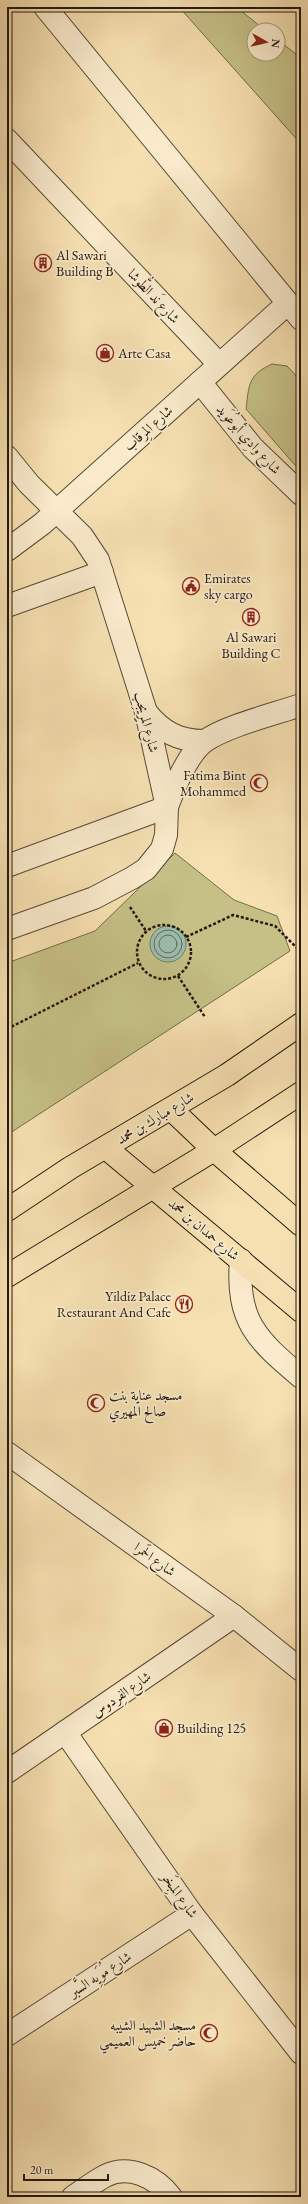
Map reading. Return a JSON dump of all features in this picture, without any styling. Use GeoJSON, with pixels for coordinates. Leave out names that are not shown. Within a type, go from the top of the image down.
{"type":"FeatureCollection","features":[{"type":"Feature","properties":{"kind":"main road","name":"شارع مبارك بن محمد"},"geometry":{"type":"LineString","coordinates":[[7,1210],[70,1168],[227,1075],[301,1024]]}},
{"type":"Feature","properties":{"kind":"main road"},"geometry":{"type":"LineString","coordinates":[[7,1276],[214,1150],[301,1093]]}},
{"type":"Feature","properties":{"kind":"main road"},"geometry":{"type":"LineString","coordinates":[[171,1109],[214,1150],[301,1225]]}},
{"type":"Feature","properties":{"kind":"main road","name":"شارع حمدان بن محمد"},"geometry":{"type":"LineString","coordinates":[[106,1148],[301,1311]]}},
{"type":"Feature","properties":{"kind":"street"},"geometry":{"type":"LineString","coordinates":[[45,7],[294,311]]}},
{"type":"Feature","properties":{"kind":"street","name":"شارع نَد الطُّوشا"},"geometry":{"type":"LineString","coordinates":[[7,140],[219,364]]}},
{"type":"Feature","properties":{"kind":"street"},"geometry":{"type":"LineString","coordinates":[[7,165],[29,164]]}},
{"type":"Feature","properties":{"kind":"street","name":"شارع المِرقاب"},"geometry":{"type":"LineString","coordinates":[[7,550],[26,538],[219,364],[294,311]]}},
{"type":"Feature","properties":{"kind":"street","name":"شارع وادِي أبوعُوَيد"},"geometry":{"type":"LineString","coordinates":[[200,382],[252,448],[301,494]]}},
{"type":"Feature","properties":{"kind":"street","name":"شارع المِرِيجِب"},"geometry":{"type":"LineString","coordinates":[[7,457],[29,484],[82,536],[98,560],[146,712],[167,807],[166,835],[162,848],[146,869],[94,898],[7,929]]}},
{"type":"Feature","properties":{"kind":"street"},"geometry":{"type":"LineString","coordinates":[[7,606],[102,572]]}},
{"type":"Feature","properties":{"kind":"street"},"geometry":{"type":"LineString","coordinates":[[7,866],[167,807],[187,764],[204,741],[218,734],[301,705]]}},
{"type":"Feature","properties":{"kind":"street"},"geometry":{"type":"LineString","coordinates":[[146,712],[162,729],[171,735],[187,740],[204,741]]}},
{"type":"Feature","properties":{"kind":"street"},"geometry":{"type":"LineString","coordinates":[[241,1260],[239,1281],[242,1302],[249,1323],[261,1341],[301,1377]]}},
{"type":"Feature","properties":{"kind":"street","name":"شارع الحَمرا"},"geometry":{"type":"LineString","coordinates":[[7,1453],[234,1616],[301,1670]]}},
{"type":"Feature","properties":{"kind":"street","name":"شارع الفِردوس"},"geometry":{"type":"LineString","coordinates":[[7,1772],[234,1616]]}},
{"type":"Feature","properties":{"kind":"street","name":"شارع المِبخَر"},"geometry":{"type":"LineString","coordinates":[[65,1732],[192,1914],[301,2053]]}},
{"type":"Feature","properties":{"kind":"street","name":"شارع مُوَيِه السَّبر"},"geometry":{"type":"LineString","coordinates":[[7,2035],[192,1914]]}},
{"type":"Feature","properties":{"kind":"street"},"geometry":{"type":"LineString","coordinates":[[73,2197],[106,2175],[125,2172],[145,2175],[162,2185],[171,2197]]}},
{"type":"Feature","properties":{"kind":"path"},"geometry":{"type":"LineString","coordinates":[[186,937],[233,914],[275,926],[301,952]]}},
{"type":"Feature","properties":{"kind":"path"},"geometry":{"type":"LineString","coordinates":[[154,926],[172,926],[186,937],[190,945],[189,963],[178,976],[169,980],[151,977],[138,963],[136,955],[139,942],[146,931],[154,926]]}},
{"type":"Feature","properties":{"kind":"path"},"geometry":{"type":"LineString","coordinates":[[7,1029],[138,963]]}},
{"type":"Feature","properties":{"kind":"path"},"geometry":{"type":"LineString","coordinates":[[178,976],[204,1018]]}},
{"type":"Feature","properties":{"kind":"shaded area"},"geometry":{"type":"Polygon","coordinates":[[[179,7],[236,7],[255,22],[246,22],[246,62],[286,62],[286,46],[301,58],[301,144],[179,7]]]}},
{"type":"Feature","properties":{"kind":"shaded area"},"geometry":{"type":"Polygon","coordinates":[[[272,364],[287,366],[301,381],[301,472],[246,409],[251,382],[258,372],[272,364]]]}},
{"type":"Feature","properties":{"kind":"shaded area"},"geometry":{"type":"Polygon","coordinates":[[[175,853],[234,900],[277,916],[290,951],[7,1135],[7,963],[95,931],[175,853]]]}},
{"type":"Feature","properties":{"kind":"water"},"geometry":{"type":"Polygon","coordinates":[[[168,926],[181,931],[186,944],[181,957],[168,962],[155,957],[150,944],[155,931],[168,926]]]}},
{"type":"Feature","properties":{"kind":"place","name":"Al Sawari Building B"},"geometry":{"type":"Point","coordinates":[43,263]}},
{"type":"Feature","properties":{"kind":"place","name":"Arte Casa"},"geometry":{"type":"Point","coordinates":[105,353]}},
{"type":"Feature","properties":{"kind":"place","name":"Emirates sky cargo"},"geometry":{"type":"Point","coordinates":[191,586]}},
{"type":"Feature","properties":{"kind":"place","name":"Al Sawari Building C"},"geometry":{"type":"Point","coordinates":[251,617]}},
{"type":"Feature","properties":{"kind":"place","name":"Fatima Bint Mohammed"},"geometry":{"type":"Point","coordinates":[259,783]}},
{"type":"Feature","properties":{"kind":"place","name":"Yildiz Palace Restaurant And Cafe"},"geometry":{"type":"Point","coordinates":[184,1304]}},
{"type":"Feature","properties":{"kind":"place","name":"مسجد عناية بنت صالح المهيري"},"geometry":{"type":"Point","coordinates":[96,1403]}},
{"type":"Feature","properties":{"kind":"place","name":"Building 125"},"geometry":{"type":"Point","coordinates":[164,1728]}},
{"type":"Feature","properties":{"kind":"place","name":"مسجد الشهيد الشيبه حاضر خميس العميمي"},"geometry":{"type":"Point","coordinates":[209,2033]}}]}
